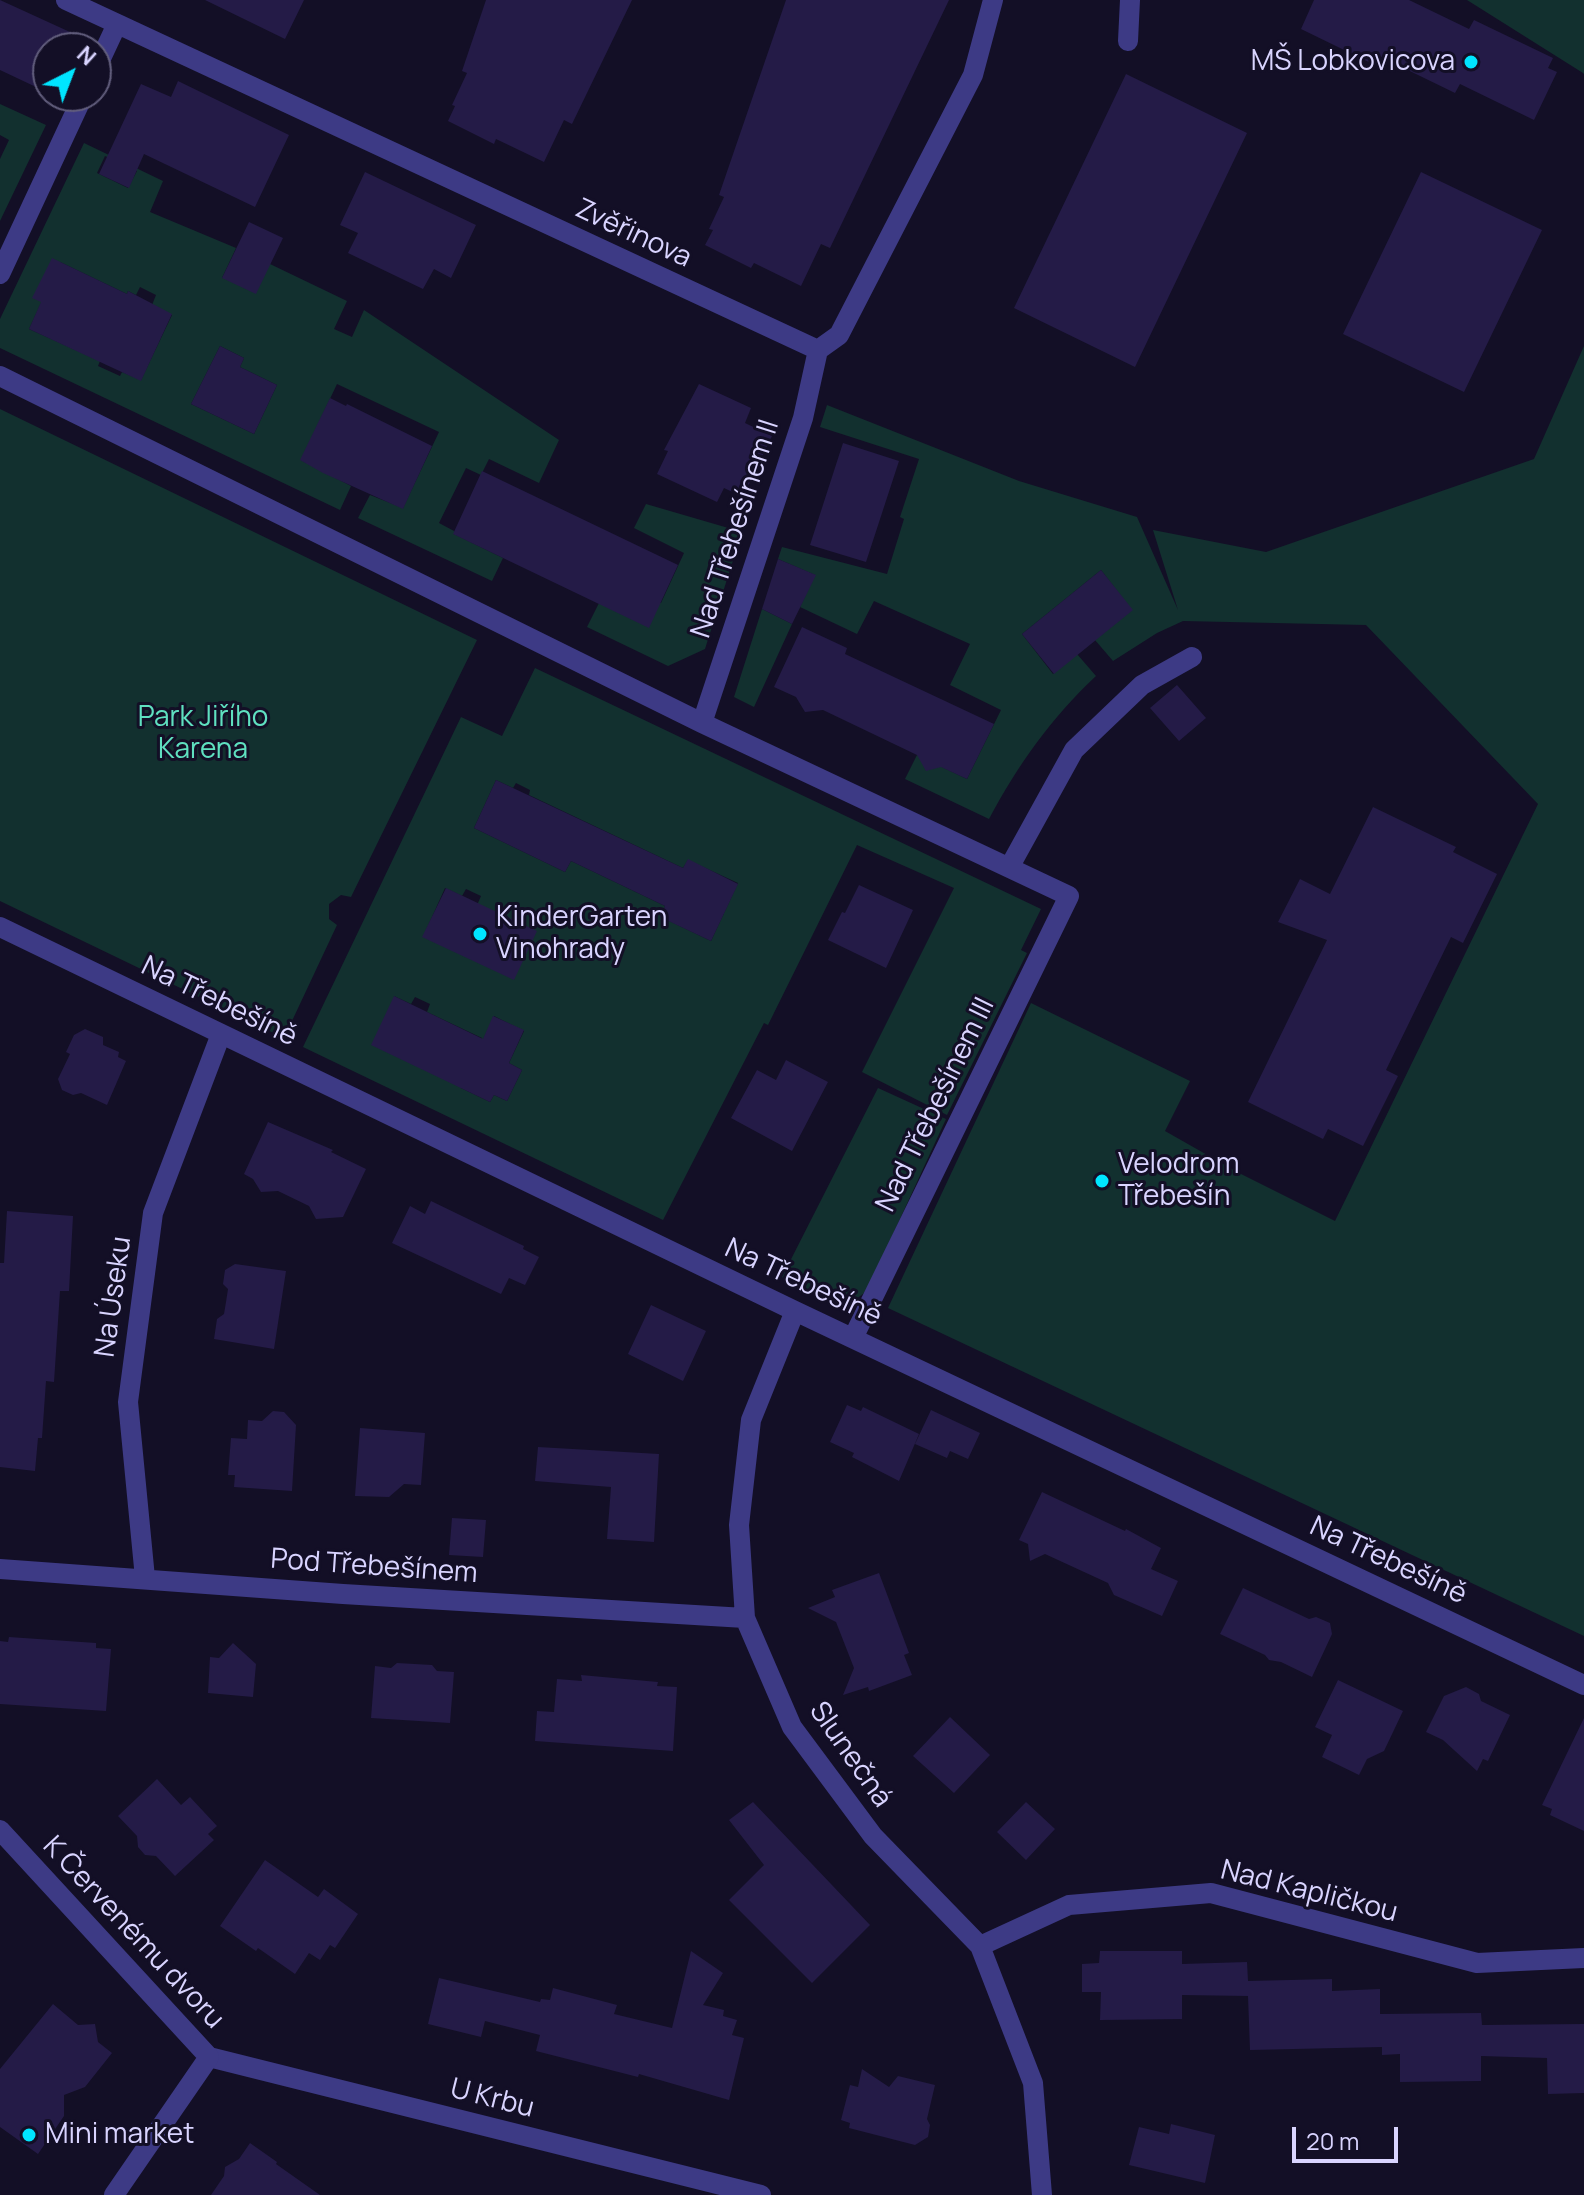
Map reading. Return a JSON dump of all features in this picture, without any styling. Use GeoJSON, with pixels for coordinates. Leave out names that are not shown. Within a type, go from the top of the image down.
{"type":"FeatureCollection","features":[{"type":"Feature","properties":{"kind":"street","name":"Zvěřinova"},"geometry":{"type":"LineString","coordinates":[[66,0],[818,350]]}},
{"type":"Feature","properties":{"kind":"street"},"geometry":{"type":"LineString","coordinates":[[818,350],[839,335],[973,75],[993,0]]}},
{"type":"Feature","properties":{"kind":"street"},"geometry":{"type":"LineString","coordinates":[[1128,41],[1130,0]]}},
{"type":"Feature","properties":{"kind":"street"},"geometry":{"type":"LineString","coordinates":[[112,35],[117,24]]}},
{"type":"Feature","properties":{"kind":"street"},"geometry":{"type":"LineString","coordinates":[[0,274],[76,112]]}},
{"type":"Feature","properties":{"kind":"street","name":"Nad Třebešínem II"},"geometry":{"type":"LineString","coordinates":[[702,723],[803,418],[818,350]]}},
{"type":"Feature","properties":{"kind":"street"},"geometry":{"type":"LineString","coordinates":[[0,376],[702,723],[1010,866],[1074,750],[1142,685],[1192,657]]}},
{"type":"Feature","properties":{"kind":"street","name":"Nad Třebešínem III"},"geometry":{"type":"LineString","coordinates":[[853,1338],[1069,896],[1010,866]]}},
{"type":"Feature","properties":{"kind":"street","name":"Na Třebešíně"},"geometry":{"type":"LineString","coordinates":[[0,927],[795,1311],[1584,1685]]}},
{"type":"Feature","properties":{"kind":"street","name":"Na Úseku"},"geometry":{"type":"LineString","coordinates":[[145,1578],[128,1402],[153,1213],[221,1034]]}},
{"type":"Feature","properties":{"kind":"street","name":"Slunečná"},"geometry":{"type":"LineString","coordinates":[[795,1311],[751,1420],[739,1525],[745,1618],[792,1727],[873,1836],[980,1946],[1033,2083],[1042,2195]]}},
{"type":"Feature","properties":{"kind":"street","name":"Pod Třebešínem"},"geometry":{"type":"LineString","coordinates":[[0,1569],[343,1594],[745,1618]]}},
{"type":"Feature","properties":{"kind":"street","name":"K Červenému dvoru"},"geometry":{"type":"LineString","coordinates":[[0,1830],[209,2057],[114,2195]]}},
{"type":"Feature","properties":{"kind":"street","name":"Nad Kapličkou"},"geometry":{"type":"LineString","coordinates":[[980,1946],[1069,1905],[1211,1893],[1477,1963],[1584,1958]]}},
{"type":"Feature","properties":{"kind":"street","name":"U Krbu"},"geometry":{"type":"LineString","coordinates":[[209,2057],[761,2195]]}},
{"type":"Feature","properties":{"kind":"green space"},"geometry":{"type":"Polygon","coordinates":[[[1467,0],[1584,0],[1584,74],[1583,73],[1467,0]]]}},
{"type":"Feature","properties":{"kind":"green space"},"geometry":{"type":"Polygon","coordinates":[[[0,104],[46,125],[0,221],[0,159],[9,140],[0,135],[0,104]]]}},
{"type":"Feature","properties":{"kind":"green space"},"geometry":{"type":"Polygon","coordinates":[[[84,143],[163,181],[150,212],[236,248],[222,278],[270,264],[347,301],[334,329],[352,337],[364,310],[559,440],[539,483],[489,459],[481,475],[466,468],[439,523],[454,531],[454,534],[503,558],[492,581],[358,518],[370,495],[403,508],[439,432],[337,384],[301,460],[351,486],[340,510],[0,348],[0,319],[84,143]],[[105,156],[97,173],[128,188],[137,171],[105,156]],[[60,262],[29,329],[100,361],[98,366],[120,376],[122,372],[141,380],[172,315],[152,305],[156,295],[140,287],[136,295],[128,291],[127,294],[60,262]],[[220,346],[191,404],[254,434],[277,385],[240,367],[244,358],[220,346]]]}},
{"type":"Feature","properties":{"kind":"green space","name":"Velodrom Třebešín"},"geometry":{"type":"Polygon","coordinates":[[[1584,346],[1584,1636],[888,1308],[1031,1003],[1190,1081],[1165,1131],[1239,1173],[1335,1221],[1538,804],[1366,625],[1183,621],[1157,633],[1113,661],[1095,640],[1132,610],[1101,570],[1022,634],[1053,674],[1077,654],[1096,676],[1064,708],[1036,743],[989,819],[905,779],[917,755],[967,779],[1001,710],[950,685],[970,644],[874,601],[857,634],[800,607],[815,575],[778,559],[782,547],[887,574],[904,519],[900,517],[919,459],[820,427],[827,405],[1019,481],[1137,517],[1178,610],[1153,530],[1266,552],[1534,459],[1584,346]]]}},
{"type":"Feature","properties":{"kind":"green space","name":"Park Jiřího Karena"},"geometry":{"type":"Polygon","coordinates":[[[0,409],[477,640],[351,897],[341,895],[329,904],[329,919],[337,925],[284,1038],[0,901],[0,409]]]}},
{"type":"Feature","properties":{"kind":"green space"},"geometry":{"type":"Polygon","coordinates":[[[646,504],[742,532],[705,649],[668,666],[587,627],[599,603],[661,603],[684,553],[634,528],[646,504]]]}},
{"type":"Feature","properties":{"kind":"green space"},"geometry":{"type":"Polygon","coordinates":[[[762,609],[792,624],[754,707],[734,697],[762,609]]]}},
{"type":"Feature","properties":{"kind":"green space"},"geometry":{"type":"Polygon","coordinates":[[[535,668],[1041,909],[1021,950],[1027,953],[947,1115],[862,1072],[954,888],[857,845],[768,1025],[764,1023],[663,1220],[303,1047],[461,717],[502,736],[535,668]],[[496,780],[474,828],[565,872],[571,861],[665,906],[661,917],[711,941],[738,883],[688,860],[683,868],[529,795],[530,790],[516,783],[513,788],[496,780]],[[445,888],[423,937],[478,903],[481,896],[466,889],[462,896],[445,888]],[[394,996],[460,1087],[482,1038],[427,1012],[430,1004],[415,997],[411,1004],[394,996]],[[494,1016],[461,1088],[490,1102],[494,1095],[507,1101],[522,1070],[509,1063],[524,1031],[494,1016]]]}},
{"type":"Feature","properties":{"kind":"green space"},"geometry":{"type":"Polygon","coordinates":[[[878,1088],[946,1119],[870,1284],[863,1294],[845,1307],[782,1277],[878,1088]]]}},
{"type":"Feature","properties":{"kind":"building"},"geometry":{"type":"Polygon","coordinates":[[[0,0],[70,32],[32,32],[32,85],[0,70],[0,0]]]}},
{"type":"Feature","properties":{"kind":"building"},"geometry":{"type":"Polygon","coordinates":[[[205,0],[304,0],[285,39],[205,0]]]}},
{"type":"Feature","properties":{"kind":"building"},"geometry":{"type":"Polygon","coordinates":[[[486,0],[632,0],[572,124],[564,120],[544,162],[496,139],[494,144],[448,121],[467,73],[462,71],[486,0]]]}},
{"type":"Feature","properties":{"kind":"building"},"geometry":{"type":"Polygon","coordinates":[[[786,0],[949,0],[830,248],[821,244],[801,286],[754,263],[751,268],[705,245],[724,197],[719,195],[786,0]]]}},
{"type":"Feature","properties":{"kind":"building","name":"MŠ Lobkovicova"},"geometry":{"type":"Polygon","coordinates":[[[1314,0],[1409,0],[1469,29],[1474,20],[1553,58],[1548,68],[1557,72],[1534,120],[1460,84],[1455,93],[1381,57],[1377,66],[1301,29],[1314,0]]]}},
{"type":"Feature","properties":{"kind":"building"},"geometry":{"type":"Polygon","coordinates":[[[1126,74],[1247,133],[1135,367],[1014,308],[1126,74]]]}},
{"type":"Feature","properties":{"kind":"building"},"geometry":{"type":"Polygon","coordinates":[[[178,81],[289,135],[255,207],[144,154],[129,188],[99,174],[141,84],[171,97],[178,81]]]}},
{"type":"Feature","properties":{"kind":"building"},"geometry":{"type":"Polygon","coordinates":[[[365,172],[476,225],[451,278],[434,269],[423,289],[348,253],[358,233],[340,225],[365,172]]]}},
{"type":"Feature","properties":{"kind":"building"},"geometry":{"type":"Polygon","coordinates":[[[1421,172],[1542,230],[1464,392],[1343,334],[1421,172]]]}},
{"type":"Feature","properties":{"kind":"building"},"geometry":{"type":"Polygon","coordinates":[[[249,222],[283,238],[256,294],[222,278],[249,222]]]}},
{"type":"Feature","properties":{"kind":"building"},"geometry":{"type":"Polygon","coordinates":[[[52,258],[172,314],[141,381],[29,329],[41,302],[32,298],[52,258]]]}},
{"type":"Feature","properties":{"kind":"building"},"geometry":{"type":"Polygon","coordinates":[[[220,346],[244,358],[240,367],[277,385],[254,434],[191,404],[220,346]]]}},
{"type":"Feature","properties":{"kind":"building"},"geometry":{"type":"Polygon","coordinates":[[[699,384],[751,408],[745,423],[772,436],[743,497],[724,488],[717,502],[657,474],[668,451],[664,450],[699,384]]]}},
{"type":"Feature","properties":{"kind":"building"},"geometry":{"type":"Polygon","coordinates":[[[330,398],[432,446],[403,509],[300,460],[330,398]]]}},
{"type":"Feature","properties":{"kind":"building"},"geometry":{"type":"Polygon","coordinates":[[[843,443],[899,461],[866,562],[810,545],[843,443]]]}},
{"type":"Feature","properties":{"kind":"building"},"geometry":{"type":"Polygon","coordinates":[[[482,471],[678,565],[649,628],[453,534],[482,471]]]}},
{"type":"Feature","properties":{"kind":"building"},"geometry":{"type":"Polygon","coordinates":[[[778,559],[816,575],[792,624],[762,609],[778,559]]]}},
{"type":"Feature","properties":{"kind":"building"},"geometry":{"type":"Polygon","coordinates":[[[1101,570],[1133,610],[1054,674],[1022,634],[1101,570]]]}},
{"type":"Feature","properties":{"kind":"building"},"geometry":{"type":"Polygon","coordinates":[[[802,627],[847,648],[845,654],[994,724],[967,779],[941,767],[926,771],[917,755],[823,710],[805,712],[796,697],[774,687],[802,627]]]}},
{"type":"Feature","properties":{"kind":"building"},"geometry":{"type":"Polygon","coordinates":[[[1177,685],[1206,718],[1179,741],[1150,708],[1177,685]]]}},
{"type":"Feature","properties":{"kind":"building"},"geometry":{"type":"Polygon","coordinates":[[[496,780],[683,868],[688,859],[738,884],[711,941],[660,917],[665,906],[571,861],[565,872],[474,828],[496,780]]]}},
{"type":"Feature","properties":{"kind":"building"},"geometry":{"type":"Polygon","coordinates":[[[1373,807],[1456,847],[1453,852],[1497,874],[1463,943],[1451,937],[1386,1070],[1398,1076],[1363,1146],[1328,1129],[1323,1139],[1248,1102],[1327,940],[1278,922],[1300,879],[1330,894],[1373,807]]]}},
{"type":"Feature","properties":{"kind":"building"},"geometry":{"type":"Polygon","coordinates":[[[859,885],[913,910],[886,968],[828,940],[859,885]]]}},
{"type":"Feature","properties":{"kind":"building","name":"KinderGarten Vinohrady"},"geometry":{"type":"Polygon","coordinates":[[[446,888],[537,931],[514,980],[422,937],[446,888]]]}},
{"type":"Feature","properties":{"kind":"building"},"geometry":{"type":"Polygon","coordinates":[[[394,996],[483,1039],[493,1016],[524,1030],[509,1063],[522,1070],[507,1101],[494,1095],[490,1102],[371,1045],[394,996]]]}},
{"type":"Feature","properties":{"kind":"building"},"geometry":{"type":"Polygon","coordinates":[[[85,1029],[103,1037],[103,1045],[119,1052],[118,1057],[126,1061],[107,1105],[81,1093],[73,1095],[62,1090],[58,1079],[70,1054],[66,1052],[74,1035],[85,1029]]]}},
{"type":"Feature","properties":{"kind":"building"},"geometry":{"type":"Polygon","coordinates":[[[786,1060],[828,1082],[792,1151],[731,1118],[757,1070],[776,1080],[786,1060]]]}},
{"type":"Feature","properties":{"kind":"building"},"geometry":{"type":"Polygon","coordinates":[[[268,1122],[333,1150],[331,1152],[366,1169],[343,1217],[316,1219],[309,1206],[278,1191],[261,1192],[253,1179],[244,1174],[268,1122]]]}},
{"type":"Feature","properties":{"kind":"building"},"geometry":{"type":"Polygon","coordinates":[[[431,1201],[524,1246],[523,1249],[539,1257],[525,1285],[509,1278],[501,1294],[392,1243],[410,1206],[425,1214],[431,1201]]]}},
{"type":"Feature","properties":{"kind":"building"},"geometry":{"type":"Polygon","coordinates":[[[7,1211],[73,1216],[69,1291],[60,1291],[54,1382],[46,1381],[42,1438],[38,1438],[35,1471],[0,1467],[0,1263],[4,1263],[7,1211]]]}},
{"type":"Feature","properties":{"kind":"building"},"geometry":{"type":"Polygon","coordinates":[[[235,1264],[286,1271],[274,1349],[214,1339],[217,1319],[224,1314],[226,1302],[228,1289],[223,1284],[225,1270],[235,1264]]]}},
{"type":"Feature","properties":{"kind":"building"},"geometry":{"type":"Polygon","coordinates":[[[651,1305],[706,1331],[683,1381],[628,1354],[651,1305]]]}},
{"type":"Feature","properties":{"kind":"building"},"geometry":{"type":"Polygon","coordinates":[[[847,1405],[861,1411],[863,1407],[919,1434],[899,1481],[830,1442],[847,1405]]]}},
{"type":"Feature","properties":{"kind":"building"},"geometry":{"type":"Polygon","coordinates":[[[931,1410],[980,1433],[968,1459],[950,1451],[947,1458],[915,1444],[931,1410]]]}},
{"type":"Feature","properties":{"kind":"building"},"geometry":{"type":"Polygon","coordinates":[[[273,1411],[284,1412],[296,1425],[292,1491],[234,1487],[235,1475],[228,1475],[231,1438],[247,1439],[248,1420],[262,1421],[273,1411]]]}},
{"type":"Feature","properties":{"kind":"building"},"geometry":{"type":"Polygon","coordinates":[[[360,1428],[425,1433],[421,1485],[404,1484],[389,1497],[355,1496],[360,1428]]]}},
{"type":"Feature","properties":{"kind":"building"},"geometry":{"type":"Polygon","coordinates":[[[538,1447],[659,1454],[654,1542],[607,1539],[611,1487],[535,1481],[538,1447]]]}},
{"type":"Feature","properties":{"kind":"building"},"geometry":{"type":"Polygon","coordinates":[[[1042,1492],[1161,1548],[1151,1569],[1178,1581],[1162,1616],[1114,1595],[1108,1583],[1045,1554],[1030,1561],[1028,1544],[1019,1540],[1042,1492]]]}},
{"type":"Feature","properties":{"kind":"building"},"geometry":{"type":"Polygon","coordinates":[[[452,1518],[486,1520],[483,1557],[449,1555],[452,1518]]]}},
{"type":"Feature","properties":{"kind":"building"},"geometry":{"type":"Polygon","coordinates":[[[879,1573],[909,1653],[904,1655],[912,1675],[869,1691],[868,1687],[843,1695],[854,1668],[836,1622],[808,1608],[835,1597],[832,1590],[879,1573]]]}},
{"type":"Feature","properties":{"kind":"building"},"geometry":{"type":"Polygon","coordinates":[[[1243,1588],[1309,1619],[1316,1617],[1330,1623],[1332,1634],[1312,1677],[1281,1662],[1269,1660],[1265,1655],[1220,1634],[1243,1588]]]}},
{"type":"Feature","properties":{"kind":"building"},"geometry":{"type":"Polygon","coordinates":[[[9,1637],[96,1643],[96,1648],[111,1649],[106,1711],[0,1704],[0,1641],[8,1642],[9,1637]]]}},
{"type":"Feature","properties":{"kind":"building"},"geometry":{"type":"Polygon","coordinates":[[[233,1643],[256,1664],[253,1697],[208,1693],[210,1657],[219,1658],[233,1643]]]}},
{"type":"Feature","properties":{"kind":"building"},"geometry":{"type":"Polygon","coordinates":[[[397,1663],[432,1665],[437,1671],[454,1672],[450,1723],[371,1718],[375,1666],[391,1668],[397,1663]]]}},
{"type":"Feature","properties":{"kind":"building"},"geometry":{"type":"Polygon","coordinates":[[[581,1675],[658,1682],[657,1686],[677,1687],[673,1751],[535,1741],[537,1711],[554,1712],[557,1679],[582,1681],[581,1675]]]}},
{"type":"Feature","properties":{"kind":"building"},"geometry":{"type":"Polygon","coordinates":[[[1338,1680],[1403,1711],[1384,1751],[1367,1759],[1359,1775],[1322,1757],[1332,1735],[1315,1727],[1338,1680]]]}},
{"type":"Feature","properties":{"kind":"building"},"geometry":{"type":"Polygon","coordinates":[[[1466,1687],[1479,1694],[1481,1701],[1510,1715],[1488,1761],[1483,1759],[1477,1771],[1443,1740],[1426,1732],[1444,1696],[1466,1687]]]}},
{"type":"Feature","properties":{"kind":"building"},"geometry":{"type":"Polygon","coordinates":[[[950,1717],[990,1755],[954,1793],[913,1756],[950,1717]]]}},
{"type":"Feature","properties":{"kind":"building"},"geometry":{"type":"Polygon","coordinates":[[[1584,1718],[1584,1831],[1550,1815],[1552,1809],[1542,1805],[1584,1718]]]}},
{"type":"Feature","properties":{"kind":"building"},"geometry":{"type":"Polygon","coordinates":[[[157,1779],[181,1805],[190,1797],[217,1826],[208,1834],[214,1840],[175,1876],[156,1856],[145,1855],[138,1847],[137,1836],[118,1816],[157,1779]]]}},
{"type":"Feature","properties":{"kind":"building"},"geometry":{"type":"Polygon","coordinates":[[[753,1802],[870,1925],[812,1983],[729,1900],[764,1865],[729,1820],[753,1802]]]}},
{"type":"Feature","properties":{"kind":"building"},"geometry":{"type":"Polygon","coordinates":[[[1026,1802],[1055,1829],[1026,1860],[997,1832],[1026,1802]]]}},
{"type":"Feature","properties":{"kind":"building"},"geometry":{"type":"Polygon","coordinates":[[[265,1860],[318,1897],[324,1889],[358,1914],[335,1948],[330,1945],[320,1960],[309,1953],[295,1974],[220,1926],[265,1860]]]}},
{"type":"Feature","properties":{"kind":"building"},"geometry":{"type":"Polygon","coordinates":[[[691,1951],[723,1973],[703,2005],[724,2010],[723,2016],[737,2020],[732,2035],[744,2038],[729,2100],[639,2074],[638,2077],[536,2051],[540,2035],[485,2021],[481,2037],[428,2024],[439,1978],[540,2002],[541,1999],[550,2000],[553,1988],[617,2005],[614,2014],[672,2028],[691,1951]]]}},
{"type":"Feature","properties":{"kind":"building"},"geometry":{"type":"Polygon","coordinates":[[[1100,1951],[1182,1951],[1182,1964],[1247,1962],[1248,1981],[1332,1979],[1332,1991],[1380,1989],[1380,2014],[1481,2013],[1482,2025],[1584,2024],[1584,2093],[1548,2094],[1547,2058],[1481,2056],[1481,2081],[1400,2082],[1400,2054],[1382,2055],[1382,2047],[1250,2050],[1248,1996],[1182,1995],[1182,2019],[1100,2020],[1101,1992],[1082,1992],[1082,1964],[1099,1963],[1100,1951]]]}},
{"type":"Feature","properties":{"kind":"building"},"geometry":{"type":"Polygon","coordinates":[[[53,2004],[78,2025],[95,2024],[98,2042],[112,2053],[85,2087],[64,2095],[64,2116],[38,2154],[0,2127],[0,2069],[53,2004]]]}},
{"type":"Feature","properties":{"kind":"building"},"geometry":{"type":"Polygon","coordinates":[[[862,2069],[889,2087],[898,2076],[935,2085],[927,2119],[930,2125],[928,2137],[915,2145],[849,2128],[850,2123],[841,2120],[850,2085],[858,2087],[862,2069]]]}},
{"type":"Feature","properties":{"kind":"building"},"geometry":{"type":"Polygon","coordinates":[[[1171,2124],[1215,2135],[1205,2183],[1129,2165],[1139,2127],[1169,2134],[1171,2124]]]}},
{"type":"Feature","properties":{"kind":"building"},"geometry":{"type":"Polygon","coordinates":[[[250,2143],[320,2195],[211,2195],[224,2176],[225,2167],[239,2159],[250,2143]]]}},
{"type":"Feature","properties":{"kind":"place","name":"MŠ Lobkovicova"},"geometry":{"type":"Point","coordinates":[1471,62]}},
{"type":"Feature","properties":{"kind":"place","name":"KinderGarten Vinohrady"},"geometry":{"type":"Point","coordinates":[480,934]}},
{"type":"Feature","properties":{"kind":"place","name":"Velodrom Třebešín"},"geometry":{"type":"Point","coordinates":[1102,1181]}},
{"type":"Feature","properties":{"kind":"place","name":"Mini market"},"geometry":{"type":"Point","coordinates":[29,2135]}}]}
